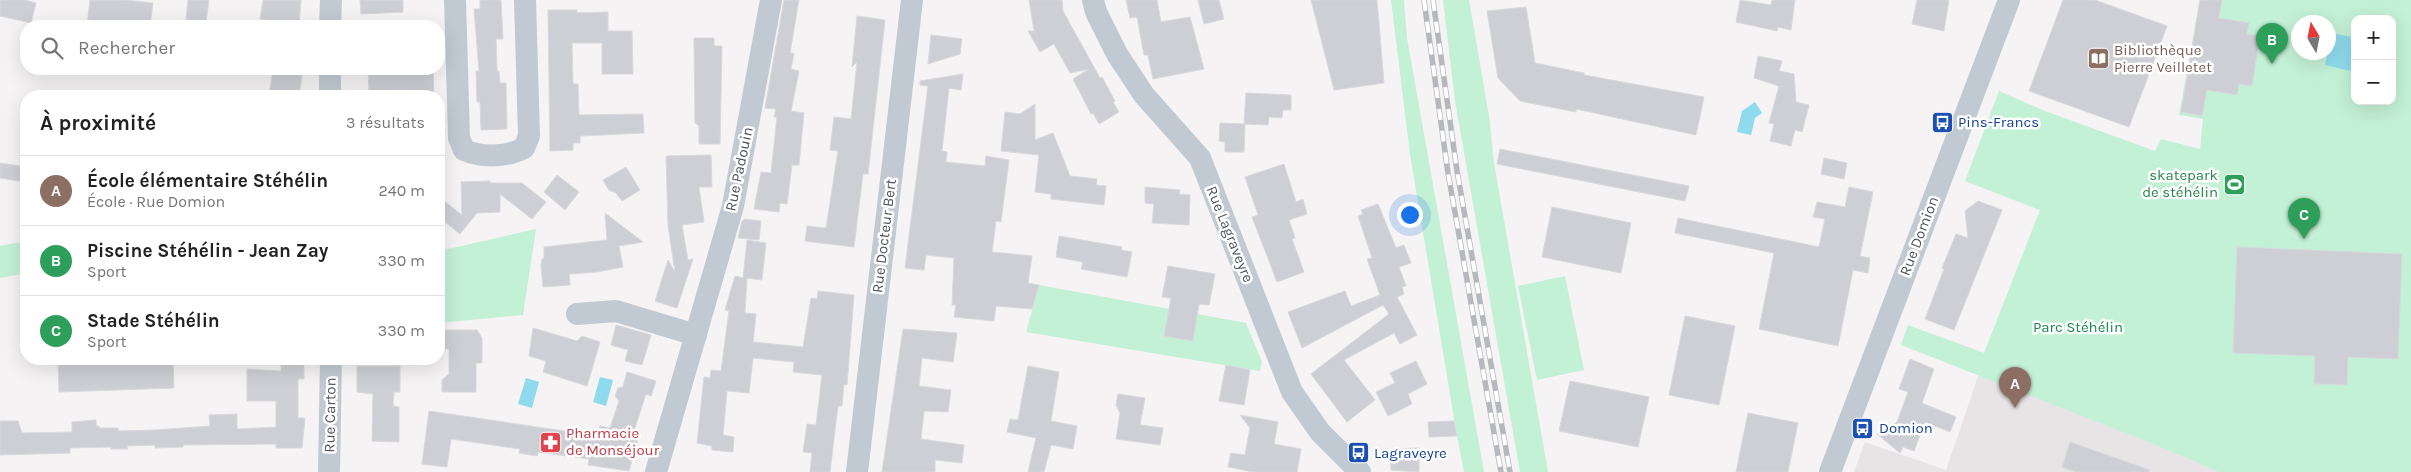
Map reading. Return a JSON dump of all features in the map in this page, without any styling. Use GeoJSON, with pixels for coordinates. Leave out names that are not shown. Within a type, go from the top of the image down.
{"type":"FeatureCollection","features":[{"type":"Feature","properties":{"kind":"street"},"geometry":{"type":"LineString","coordinates":[[330,0],[330,20]]}},
{"type":"Feature","properties":{"kind":"street"},"geometry":{"type":"LineString","coordinates":[[455,0],[448,34],[459,138],[464,150],[475,155],[513,154],[524,148],[529,136],[525,0]]}},
{"type":"Feature","properties":{"kind":"street","name":"Rue Padouin"},"geometry":{"type":"LineString","coordinates":[[656,472],[733,206],[771,0]]}},
{"type":"Feature","properties":{"kind":"street","name":"Rue Docteur Bert"},"geometry":{"type":"LineString","coordinates":[[857,472],[912,0]]}},
{"type":"Feature","properties":{"kind":"street","name":"Rue Lagraveyre"},"geometry":{"type":"LineString","coordinates":[[1093,0],[1096,12],[1117,54],[1144,95],[1200,158],[1292,392],[1320,432],[1360,472]]}},
{"type":"Feature","properties":{"kind":"street","name":"Rue Domion"},"geometry":{"type":"LineString","coordinates":[[1830,472],[2009,0]]}},
{"type":"Feature","properties":{"kind":"street"},"geometry":{"type":"LineString","coordinates":[[330,75],[330,90]]}},
{"type":"Feature","properties":{"kind":"street"},"geometry":{"type":"LineString","coordinates":[[577,314],[616,310],[696,335]]}},
{"type":"Feature","properties":{"kind":"street","name":"Rue Carton"},"geometry":{"type":"LineString","coordinates":[[329,472],[331,365]]}},
{"type":"Feature","properties":{"kind":"shaded area"},"geometry":{"type":"Polygon","coordinates":[[[1979,374],[2219,472],[1854,472],[1865,442],[1946,470],[1979,374]]]}},
{"type":"Feature","properties":{"kind":"green space"},"geometry":{"type":"Polygon","coordinates":[[[1391,0],[1404,0],[1407,38],[1484,472],[1464,472],[1410,154],[1391,0]]]}},
{"type":"Feature","properties":{"kind":"green space"},"geometry":{"type":"Polygon","coordinates":[[[1443,0],[1469,0],[1489,116],[1494,163],[1548,472],[1520,472],[1455,101],[1443,0]]]}},
{"type":"Feature","properties":{"kind":"green space","name":"Parc Stéhélin"},"geometry":{"type":"Polygon","coordinates":[[[2200,0],[2411,0],[2411,472],[2219,472],[2151,443],[1901,345],[1908,325],[1984,353],[2040,210],[1965,181],[1999,91],[2045,111],[2155,151],[2161,139],[2200,149],[2203,119],[2179,115],[2200,0]]]}},
{"type":"Feature","properties":{"kind":"green space"},"geometry":{"type":"Polygon","coordinates":[[[536,229],[523,315],[445,322],[445,250],[536,229]]]}},
{"type":"Feature","properties":{"kind":"green space"},"geometry":{"type":"Polygon","coordinates":[[[20,242],[20,274],[0,278],[0,246],[20,242]]]}},
{"type":"Feature","properties":{"kind":"green space"},"geometry":{"type":"Polygon","coordinates":[[[1565,276],[1584,370],[1537,380],[1518,286],[1565,276]]]}},
{"type":"Feature","properties":{"kind":"green space"},"geometry":{"type":"Polygon","coordinates":[[[1039,285],[1246,323],[1262,362],[1260,371],[1026,332],[1039,285]]]}},
{"type":"Feature","properties":{"kind":"water"},"geometry":{"type":"Polygon","coordinates":[[[2336,34],[2351,37],[2351,71],[2325,65],[2326,60],[2336,60],[2336,34]]]}},
{"type":"Feature","properties":{"kind":"water"},"geometry":{"type":"Polygon","coordinates":[[[1755,102],[1762,113],[1755,118],[1751,135],[1737,132],[1742,111],[1755,102]]]}},
{"type":"Feature","properties":{"kind":"water"},"geometry":{"type":"Polygon","coordinates":[[[600,377],[613,380],[606,406],[593,402],[600,377]]]}},
{"type":"Feature","properties":{"kind":"water"},"geometry":{"type":"Polygon","coordinates":[[[526,378],[539,382],[532,408],[518,404],[526,378]]]}},
{"type":"Feature","properties":{"kind":"building"},"geometry":{"type":"Polygon","coordinates":[[[0,0],[25,0],[36,3],[32,20],[20,21],[0,16],[0,0]]]}},
{"type":"Feature","properties":{"kind":"building"},"geometry":{"type":"Polygon","coordinates":[[[90,0],[125,0],[153,3],[151,20],[88,20],[90,0]]]}},
{"type":"Feature","properties":{"kind":"building"},"geometry":{"type":"Polygon","coordinates":[[[188,0],[209,0],[206,20],[186,19],[188,0]]]}},
{"type":"Feature","properties":{"kind":"building"},"geometry":{"type":"Polygon","coordinates":[[[263,0],[301,0],[299,20],[260,19],[263,0]]]}},
{"type":"Feature","properties":{"kind":"building"},"geometry":{"type":"Polygon","coordinates":[[[360,0],[403,0],[403,12],[361,14],[360,0]]]}},
{"type":"Feature","properties":{"kind":"building"},"geometry":{"type":"Polygon","coordinates":[[[480,0],[501,0],[503,39],[496,39],[497,71],[499,71],[500,83],[506,83],[507,129],[481,130],[480,102],[477,102],[476,71],[479,71],[474,9],[480,9],[480,0]]]}},
{"type":"Feature","properties":{"kind":"building"},"geometry":{"type":"Polygon","coordinates":[[[784,0],[799,0],[790,53],[794,53],[791,69],[799,71],[791,111],[804,113],[799,165],[792,165],[787,204],[780,203],[779,212],[754,209],[761,172],[771,173],[777,117],[774,117],[776,109],[765,108],[784,0]]]}},
{"type":"Feature","properties":{"kind":"building"},"geometry":{"type":"Polygon","coordinates":[[[1029,0],[1062,0],[1063,11],[1100,78],[1102,77],[1119,112],[1099,124],[1093,113],[1091,114],[1073,79],[1089,69],[1070,73],[1054,44],[1040,52],[1028,31],[1034,31],[1029,0]]]}},
{"type":"Feature","properties":{"kind":"building"},"geometry":{"type":"Polygon","coordinates":[[[1126,0],[1157,0],[1161,22],[1190,17],[1204,69],[1153,79],[1148,55],[1144,55],[1137,17],[1130,18],[1126,0]]]}},
{"type":"Feature","properties":{"kind":"building"},"geometry":{"type":"Polygon","coordinates":[[[1198,0],[1219,0],[1224,19],[1204,24],[1198,0]]]}},
{"type":"Feature","properties":{"kind":"building"},"geometry":{"type":"Polygon","coordinates":[[[1311,0],[1377,0],[1384,83],[1334,90],[1311,0]]]}},
{"type":"Feature","properties":{"kind":"building"},"geometry":{"type":"Polygon","coordinates":[[[1740,0],[1771,5],[1772,0],[1795,0],[1791,30],[1778,27],[1777,31],[1736,22],[1740,0]]]}},
{"type":"Feature","properties":{"kind":"building"},"geometry":{"type":"Polygon","coordinates":[[[1917,0],[1949,0],[1944,31],[1912,24],[1917,0]]]}},
{"type":"Feature","properties":{"kind":"building","name":"Bibliothèque Pierre Veilletet"},"geometry":{"type":"Polygon","coordinates":[[[2063,0],[2095,0],[2167,26],[2129,127],[2029,91],[2063,0]]]}},
{"type":"Feature","properties":{"kind":"building"},"geometry":{"type":"Polygon","coordinates":[[[2200,0],[2222,0],[2219,18],[2249,23],[2247,34],[2260,36],[2252,86],[2239,84],[2237,95],[2207,90],[2202,116],[2181,112],[2200,0]]]}},
{"type":"Feature","properties":{"kind":"building"},"geometry":{"type":"Polygon","coordinates":[[[1526,7],[1535,63],[1584,73],[1584,75],[1704,97],[1696,135],[1576,109],[1576,112],[1520,101],[1498,78],[1487,11],[1526,7]]]}},
{"type":"Feature","properties":{"kind":"building"},"geometry":{"type":"Polygon","coordinates":[[[548,10],[577,10],[577,13],[608,12],[608,31],[632,31],[633,74],[602,74],[602,43],[572,43],[573,84],[578,84],[579,115],[643,114],[644,133],[580,136],[580,143],[573,143],[573,150],[550,151],[548,10]]]}},
{"type":"Feature","properties":{"kind":"building"},"geometry":{"type":"Polygon","coordinates":[[[857,16],[885,20],[868,174],[863,174],[854,247],[805,241],[807,226],[826,228],[838,151],[830,150],[834,117],[851,119],[857,62],[852,67],[857,16]]]}},
{"type":"Feature","properties":{"kind":"building"},"geometry":{"type":"Polygon","coordinates":[[[931,35],[962,39],[960,54],[928,64],[931,35]]]}},
{"type":"Feature","properties":{"kind":"building"},"geometry":{"type":"Polygon","coordinates":[[[694,38],[714,38],[714,46],[722,46],[720,144],[699,144],[699,126],[695,123],[694,38]]]}},
{"type":"Feature","properties":{"kind":"building"},"geometry":{"type":"Polygon","coordinates":[[[1758,56],[1782,61],[1779,71],[1794,74],[1796,102],[1809,105],[1802,132],[1795,130],[1791,146],[1770,141],[1774,124],[1769,123],[1779,86],[1754,78],[1758,56]]]}},
{"type":"Feature","properties":{"kind":"building"},"geometry":{"type":"Polygon","coordinates":[[[963,74],[961,90],[949,88],[942,151],[947,152],[946,162],[985,166],[986,156],[1009,160],[1001,222],[996,221],[992,252],[1032,256],[1028,283],[1039,285],[1032,309],[996,306],[994,321],[954,317],[956,305],[952,305],[954,258],[926,255],[924,270],[905,268],[928,86],[920,85],[920,81],[963,74]]]}},
{"type":"Feature","properties":{"kind":"building"},"geometry":{"type":"Polygon","coordinates":[[[272,75],[302,75],[300,90],[270,90],[272,75]]]}},
{"type":"Feature","properties":{"kind":"building"},"geometry":{"type":"Polygon","coordinates":[[[368,75],[433,75],[434,90],[369,90],[368,75]]]}},
{"type":"Feature","properties":{"kind":"building"},"geometry":{"type":"Polygon","coordinates":[[[1246,93],[1291,95],[1291,110],[1283,110],[1282,118],[1269,117],[1268,125],[1244,124],[1246,93]]]}},
{"type":"Feature","properties":{"kind":"building"},"geometry":{"type":"Polygon","coordinates":[[[1035,104],[1035,140],[1053,133],[1070,176],[1097,179],[1096,185],[1106,186],[1104,205],[1051,199],[1051,194],[1035,192],[1039,155],[1001,151],[1005,112],[1020,114],[1035,104]]]}},
{"type":"Feature","properties":{"kind":"building"},"geometry":{"type":"Polygon","coordinates":[[[1220,123],[1245,124],[1244,152],[1225,152],[1225,142],[1219,141],[1220,123]]]}},
{"type":"Feature","properties":{"kind":"building"},"geometry":{"type":"Polygon","coordinates":[[[1500,149],[1689,186],[1685,201],[1497,164],[1500,149]]]}},
{"type":"Feature","properties":{"kind":"building"},"geometry":{"type":"Polygon","coordinates":[[[711,155],[712,187],[699,187],[704,222],[682,225],[688,260],[693,259],[677,308],[655,301],[668,260],[675,272],[668,225],[666,156],[711,155]]]}},
{"type":"Feature","properties":{"kind":"building"},"geometry":{"type":"Polygon","coordinates":[[[1824,158],[1847,163],[1844,179],[1821,174],[1824,158]]]}},
{"type":"Feature","properties":{"kind":"building"},"geometry":{"type":"Polygon","coordinates":[[[0,163],[20,166],[20,181],[0,178],[0,163]]]}},
{"type":"Feature","properties":{"kind":"building"},"geometry":{"type":"Polygon","coordinates":[[[1284,164],[1296,202],[1303,199],[1307,214],[1289,220],[1295,238],[1292,239],[1304,272],[1277,282],[1252,217],[1258,215],[1245,177],[1284,164]]]}},
{"type":"Feature","properties":{"kind":"building"},"geometry":{"type":"Polygon","coordinates":[[[626,167],[640,190],[622,201],[616,193],[609,190],[603,180],[626,167]]]}},
{"type":"Feature","properties":{"kind":"building"},"geometry":{"type":"Polygon","coordinates":[[[557,175],[579,192],[565,210],[544,192],[557,175]]]}},
{"type":"Feature","properties":{"kind":"building"},"geometry":{"type":"Polygon","coordinates":[[[461,182],[522,183],[546,202],[532,219],[500,194],[500,212],[477,213],[460,234],[445,222],[445,202],[462,215],[461,182]]]}},
{"type":"Feature","properties":{"kind":"building"},"geometry":{"type":"Polygon","coordinates":[[[1145,187],[1180,190],[1179,194],[1190,195],[1189,225],[1152,223],[1154,204],[1145,203],[1145,187]]]}},
{"type":"Feature","properties":{"kind":"building"},"geometry":{"type":"Polygon","coordinates":[[[1849,187],[1873,192],[1860,256],[1870,258],[1868,273],[1853,270],[1838,346],[1759,329],[1774,253],[1675,233],[1678,218],[1819,247],[1825,219],[1813,217],[1817,202],[1845,207],[1849,187]]]}},
{"type":"Feature","properties":{"kind":"building"},"geometry":{"type":"Polygon","coordinates":[[[1978,201],[2002,210],[1954,330],[1925,319],[1944,269],[1942,268],[1956,234],[1968,238],[1965,211],[1978,201]]]}},
{"type":"Feature","properties":{"kind":"building"},"geometry":{"type":"Polygon","coordinates":[[[1378,204],[1396,248],[1404,245],[1411,263],[1399,267],[1406,286],[1402,287],[1404,294],[1397,297],[1417,335],[1400,344],[1394,333],[1344,360],[1375,400],[1347,422],[1311,374],[1389,314],[1383,305],[1302,348],[1288,312],[1345,291],[1351,306],[1380,295],[1367,259],[1372,258],[1358,216],[1363,214],[1361,210],[1378,204]]]}},
{"type":"Feature","properties":{"kind":"building"},"geometry":{"type":"Polygon","coordinates":[[[1552,207],[1631,223],[1621,273],[1542,257],[1552,207]]]}},
{"type":"Feature","properties":{"kind":"building"},"geometry":{"type":"Polygon","coordinates":[[[605,213],[643,242],[619,246],[623,267],[597,272],[569,274],[570,285],[543,287],[541,265],[544,258],[544,247],[607,240],[605,213]]]}},
{"type":"Feature","properties":{"kind":"building"},"geometry":{"type":"Polygon","coordinates":[[[745,219],[761,221],[759,240],[738,238],[742,221],[745,219]]]}},
{"type":"Feature","properties":{"kind":"building"},"geometry":{"type":"Polygon","coordinates":[[[1059,236],[1122,247],[1121,250],[1132,252],[1127,277],[1081,269],[1083,262],[1056,257],[1059,236]]]}},
{"type":"Feature","properties":{"kind":"building"},"geometry":{"type":"Polygon","coordinates":[[[747,240],[766,243],[762,280],[747,278],[745,313],[756,314],[753,342],[803,347],[811,298],[817,299],[818,291],[854,295],[847,385],[844,384],[842,406],[838,406],[830,472],[810,472],[812,453],[803,452],[807,424],[816,425],[822,375],[793,372],[794,362],[753,358],[749,393],[727,391],[723,435],[734,437],[733,452],[712,450],[712,446],[697,443],[704,377],[710,378],[711,370],[721,371],[729,311],[725,310],[735,276],[743,278],[747,240]]]}},
{"type":"Feature","properties":{"kind":"building"},"geometry":{"type":"Polygon","coordinates":[[[2237,247],[2402,254],[2398,359],[2348,357],[2347,385],[2314,384],[2315,356],[2233,353],[2237,247]]]}},
{"type":"Feature","properties":{"kind":"building"},"geometry":{"type":"Polygon","coordinates":[[[1168,266],[1215,274],[1209,305],[1199,304],[1193,341],[1164,336],[1171,298],[1162,297],[1168,266]]]}},
{"type":"Feature","properties":{"kind":"building"},"geometry":{"type":"Polygon","coordinates":[[[1685,316],[1735,326],[1719,405],[1669,395],[1685,316]]]}},
{"type":"Feature","properties":{"kind":"building"},"geometry":{"type":"Polygon","coordinates":[[[616,325],[651,335],[642,365],[625,361],[628,350],[611,345],[616,325]]]}},
{"type":"Feature","properties":{"kind":"building"},"geometry":{"type":"Polygon","coordinates":[[[533,328],[577,341],[582,336],[600,342],[587,386],[543,372],[546,361],[529,356],[533,328]]]}},
{"type":"Feature","properties":{"kind":"building"},"geometry":{"type":"Polygon","coordinates":[[[903,329],[957,333],[953,362],[922,358],[919,386],[951,390],[948,412],[924,411],[921,439],[964,445],[962,463],[935,460],[935,472],[882,472],[903,329]]]}},
{"type":"Feature","properties":{"kind":"building"},"geometry":{"type":"Polygon","coordinates":[[[445,330],[477,330],[482,338],[482,363],[476,363],[476,392],[442,392],[442,380],[449,374],[449,349],[445,349],[445,330]]]}},
{"type":"Feature","properties":{"kind":"building"},"geometry":{"type":"Polygon","coordinates":[[[1910,359],[1934,369],[1922,403],[1956,417],[1950,432],[1925,422],[1914,451],[1903,447],[1900,453],[1877,434],[1897,422],[1908,392],[1899,389],[1910,359]]]}},
{"type":"Feature","properties":{"kind":"building"},"geometry":{"type":"Polygon","coordinates":[[[1416,361],[1427,384],[1408,394],[1412,404],[1388,416],[1376,392],[1395,383],[1390,373],[1416,361]]]}},
{"type":"Feature","properties":{"kind":"building"},"geometry":{"type":"Polygon","coordinates":[[[58,365],[173,365],[174,388],[59,392],[58,365]]]}},
{"type":"Feature","properties":{"kind":"building"},"geometry":{"type":"Polygon","coordinates":[[[281,365],[304,365],[304,379],[298,379],[298,418],[305,418],[302,448],[276,448],[276,444],[183,445],[183,447],[155,448],[155,445],[127,446],[128,449],[111,449],[111,447],[70,448],[70,453],[0,455],[0,421],[18,421],[22,433],[72,432],[72,422],[96,420],[96,426],[99,426],[99,428],[118,428],[118,431],[155,430],[210,426],[209,415],[237,414],[237,429],[276,427],[276,401],[247,401],[247,369],[281,371],[281,365]]]}},
{"type":"Feature","properties":{"kind":"building"},"geometry":{"type":"Polygon","coordinates":[[[1226,365],[1250,370],[1244,405],[1219,401],[1226,365]]]}},
{"type":"Feature","properties":{"kind":"building"},"geometry":{"type":"Polygon","coordinates":[[[357,366],[400,366],[400,392],[394,392],[393,406],[399,407],[399,442],[372,441],[373,394],[357,392],[357,366]]]}},
{"type":"Feature","properties":{"kind":"building"},"geometry":{"type":"Polygon","coordinates":[[[1028,366],[1059,372],[1051,421],[1077,426],[1073,449],[1051,445],[1044,472],[1028,472],[1036,438],[1007,432],[1010,419],[1018,420],[1028,366]]]}},
{"type":"Feature","properties":{"kind":"building"},"geometry":{"type":"Polygon","coordinates":[[[627,372],[656,381],[651,396],[646,394],[634,431],[640,432],[629,471],[588,465],[589,459],[538,452],[537,456],[519,453],[520,449],[451,439],[447,467],[422,464],[429,411],[598,436],[600,426],[610,428],[619,401],[615,396],[618,388],[623,387],[627,372]]]}},
{"type":"Feature","properties":{"kind":"building"},"geometry":{"type":"Polygon","coordinates":[[[1570,381],[1649,397],[1638,447],[1559,431],[1570,381]]]}},
{"type":"Feature","properties":{"kind":"building"},"geometry":{"type":"Polygon","coordinates":[[[1118,394],[1145,398],[1140,425],[1163,428],[1160,445],[1116,439],[1120,413],[1116,405],[1118,394]]]}},
{"type":"Feature","properties":{"kind":"building"},"geometry":{"type":"Polygon","coordinates":[[[1748,413],[1798,423],[1788,472],[1736,472],[1748,413]]]}},
{"type":"Feature","properties":{"kind":"building"},"geometry":{"type":"Polygon","coordinates":[[[1240,415],[1278,422],[1274,444],[1301,449],[1297,472],[1253,472],[1228,467],[1231,453],[1245,455],[1250,428],[1240,415]]]}},
{"type":"Feature","properties":{"kind":"building"},"geometry":{"type":"Polygon","coordinates":[[[1454,421],[1457,436],[1429,437],[1428,422],[1454,421]]]}},
{"type":"Feature","properties":{"kind":"building"},"geometry":{"type":"Polygon","coordinates":[[[2070,442],[2150,470],[2149,472],[2076,472],[2062,467],[2070,442]]]}},
{"type":"Feature","properties":{"kind":"building"},"geometry":{"type":"Polygon","coordinates":[[[1419,448],[1419,472],[1391,470],[1391,449],[1419,448]]]}},
{"type":"Feature","properties":{"kind":"railway"},"geometry":{"type":"LineString","coordinates":[[1424,0],[1448,173],[1501,472]]}},
{"type":"Feature","properties":{"kind":"railway"},"geometry":{"type":"LineString","coordinates":[[1433,0],[1457,171],[1510,472]]}},
{"type":"Feature","properties":{"kind":"place","name":"Bibliothèque Pierre Veilletet"},"geometry":{"type":"Point","coordinates":[2098,59]}},
{"type":"Feature","properties":{"kind":"place","name":"Piscine Stéhélin - Jean Zay"},"geometry":{"type":"Point","coordinates":[2272,64]}},
{"type":"Feature","properties":{"kind":"place","name":"Pins-Francs"},"geometry":{"type":"Point","coordinates":[1942,122]}},
{"type":"Feature","properties":{"kind":"place","name":"skatepark de stéhélin"},"geometry":{"type":"Point","coordinates":[2234,184]}},
{"type":"Feature","properties":{"kind":"place","name":"Stade Stéhélin"},"geometry":{"type":"Point","coordinates":[2304,239]}},
{"type":"Feature","properties":{"kind":"place","name":"École élémentaire Stéhélin"},"geometry":{"type":"Point","coordinates":[2015,408]}},
{"type":"Feature","properties":{"kind":"place","name":"Domion"},"geometry":{"type":"Point","coordinates":[1863,428]}},
{"type":"Feature","properties":{"kind":"place","name":"Pharmacie de Monséjour"},"geometry":{"type":"Point","coordinates":[550,442]}},
{"type":"Feature","properties":{"kind":"place","name":"Lagraveyre"},"geometry":{"type":"Point","coordinates":[1358,453]}}]}
